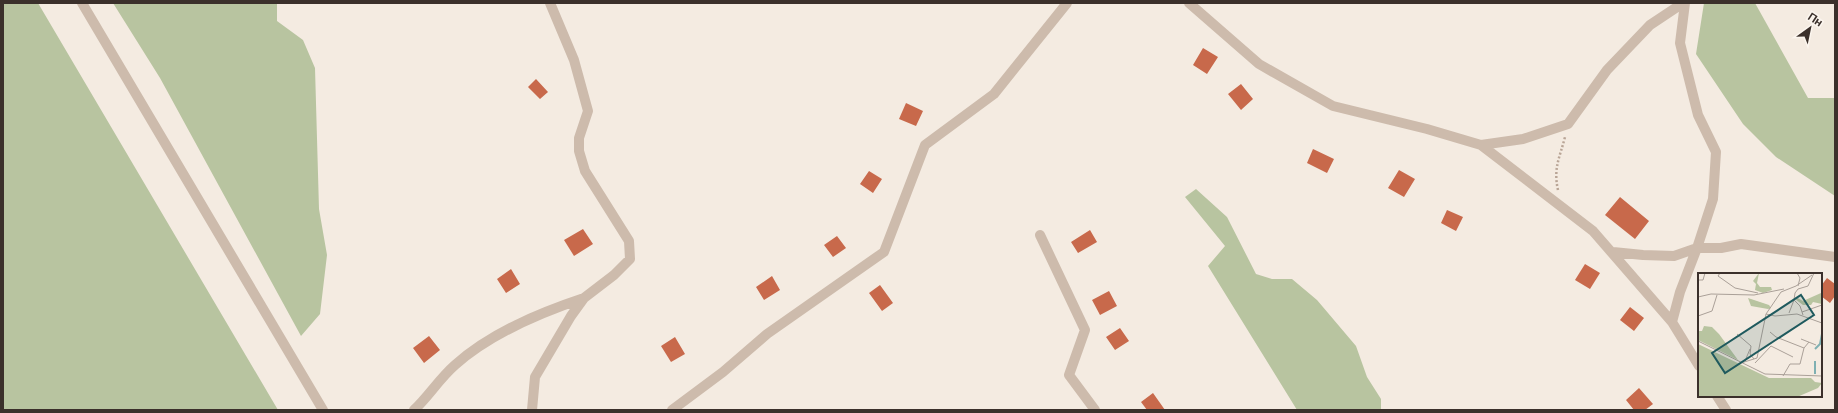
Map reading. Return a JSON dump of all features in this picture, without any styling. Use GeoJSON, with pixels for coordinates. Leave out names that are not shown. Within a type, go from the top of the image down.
{"type":"FeatureCollection","features":[{"type":"Feature","properties":{"kind":"street"},"geometry":{"type":"LineString","coordinates":[[82,3],[323,410]]}},
{"type":"Feature","properties":{"kind":"street"},"geometry":{"type":"LineString","coordinates":[[414,410],[440,379],[456,364],[479,347],[550,309],[584,298],[614,275],[630,259],[629,241],[585,171],[579,151],[579,138],[588,111],[574,60],[550,3]]}},
{"type":"Feature","properties":{"kind":"street"},"geometry":{"type":"LineString","coordinates":[[672,410],[723,372],[761,339],[884,252],[925,145],[994,94],[1067,3]]}},
{"type":"Feature","properties":{"kind":"street"},"geometry":{"type":"LineString","coordinates":[[1189,3],[1259,64],[1333,106],[1427,129],[1481,145],[1593,231],[1613,252],[1672,322],[1698,364]]}},
{"type":"Feature","properties":{"kind":"street"},"geometry":{"type":"LineString","coordinates":[[1481,145],[1523,139],[1568,124],[1607,70],[1650,25],[1684,3]]}},
{"type":"Feature","properties":{"kind":"street"},"geometry":{"type":"LineString","coordinates":[[1672,322],[1680,292],[1698,248],[1713,199],[1716,152],[1698,115],[1680,44],[1684,3]]}},
{"type":"Feature","properties":{"kind":"street"},"geometry":{"type":"LineString","coordinates":[[1040,235],[1085,330],[1069,375],[1095,410]]}},
{"type":"Feature","properties":{"kind":"street"},"geometry":{"type":"LineString","coordinates":[[1613,252],[1674,256],[1698,248],[1721,248],[1741,244],[1835,257]]}},
{"type":"Feature","properties":{"kind":"street"},"geometry":{"type":"LineString","coordinates":[[532,410],[535,377],[584,298]]}},
{"type":"Feature","properties":{"kind":"street"},"geometry":{"type":"LineString","coordinates":[[1719,397],[1726,410]]}},
{"type":"Feature","properties":{"kind":"path"},"geometry":{"type":"LineString","coordinates":[[1566,209],[1558,189],[1556,173],[1558,159],[1568,124]]}},
{"type":"Feature","properties":{"kind":"green space"},"geometry":{"type":"Polygon","coordinates":[[[3,3],[38,3],[278,410],[3,410],[3,3]]]}},
{"type":"Feature","properties":{"kind":"green space"},"geometry":{"type":"Polygon","coordinates":[[[113,3],[277,3],[277,21],[303,40],[315,68],[319,209],[327,255],[320,314],[301,336],[160,78],[113,3]]]}},
{"type":"Feature","properties":{"kind":"green space"},"geometry":{"type":"Polygon","coordinates":[[[1704,3],[1755,3],[1808,98],[1835,98],[1835,196],[1776,157],[1743,124],[1696,54],[1704,3]]]}},
{"type":"Feature","properties":{"kind":"green space"},"geometry":{"type":"Polygon","coordinates":[[[1196,189],[1227,217],[1256,274],[1272,279],[1292,279],[1317,300],[1356,346],[1367,377],[1381,399],[1381,410],[1297,410],[1208,266],[1225,246],[1185,197],[1196,189]]]}},
{"type":"Feature","properties":{"kind":"building"},"geometry":{"type":"Polygon","coordinates":[[[1203,48],[1218,57],[1207,74],[1193,65],[1203,48]]]}},
{"type":"Feature","properties":{"kind":"building"},"geometry":{"type":"Polygon","coordinates":[[[536,79],[548,92],[540,99],[528,87],[536,79]]]}},
{"type":"Feature","properties":{"kind":"building"},"geometry":{"type":"Polygon","coordinates":[[[1241,84],[1253,99],[1241,110],[1228,94],[1241,84]]]}},
{"type":"Feature","properties":{"kind":"building"},"geometry":{"type":"Polygon","coordinates":[[[906,103],[923,111],[916,126],[899,119],[906,103]]]}},
{"type":"Feature","properties":{"kind":"building"},"geometry":{"type":"Polygon","coordinates":[[[1313,149],[1334,159],[1327,173],[1307,163],[1313,149]]]}},
{"type":"Feature","properties":{"kind":"building"},"geometry":{"type":"Polygon","coordinates":[[[1399,170],[1415,179],[1404,197],[1388,188],[1399,170]]]}},
{"type":"Feature","properties":{"kind":"building"},"geometry":{"type":"Polygon","coordinates":[[[869,171],[882,179],[873,193],[860,184],[869,171]]]}},
{"type":"Feature","properties":{"kind":"building"},"geometry":{"type":"Polygon","coordinates":[[[1620,197],[1649,221],[1635,239],[1605,215],[1620,197]]]}},
{"type":"Feature","properties":{"kind":"building"},"geometry":{"type":"Polygon","coordinates":[[[1447,210],[1463,217],[1456,231],[1441,223],[1447,210]]]}},
{"type":"Feature","properties":{"kind":"building"},"geometry":{"type":"Polygon","coordinates":[[[583,229],[593,244],[574,256],[564,240],[583,229]]]}},
{"type":"Feature","properties":{"kind":"building"},"geometry":{"type":"Polygon","coordinates":[[[1090,230],[1097,242],[1078,253],[1071,242],[1090,230]]]}},
{"type":"Feature","properties":{"kind":"building"},"geometry":{"type":"Polygon","coordinates":[[[837,236],[846,248],[833,257],[824,245],[837,236]]]}},
{"type":"Feature","properties":{"kind":"building"},"geometry":{"type":"Polygon","coordinates":[[[1585,264],[1600,273],[1590,289],[1575,280],[1585,264]]]}},
{"type":"Feature","properties":{"kind":"building"},"geometry":{"type":"Polygon","coordinates":[[[511,269],[520,284],[506,293],[497,279],[511,269]]]}},
{"type":"Feature","properties":{"kind":"building"},"geometry":{"type":"Polygon","coordinates":[[[772,276],[780,290],[764,300],[756,287],[772,276]]]}},
{"type":"Feature","properties":{"kind":"building"},"geometry":{"type":"Polygon","coordinates":[[[1827,278],[1835,284],[1835,296],[1830,303],[1822,297],[1822,285],[1827,278]]]}},
{"type":"Feature","properties":{"kind":"building"},"geometry":{"type":"Polygon","coordinates":[[[880,285],[893,303],[882,311],[869,293],[880,285]]]}},
{"type":"Feature","properties":{"kind":"building"},"geometry":{"type":"Polygon","coordinates":[[[1109,291],[1117,306],[1100,315],[1092,300],[1109,291]]]}},
{"type":"Feature","properties":{"kind":"building"},"geometry":{"type":"Polygon","coordinates":[[[1630,307],[1644,318],[1634,331],[1620,320],[1630,307]]]}},
{"type":"Feature","properties":{"kind":"building"},"geometry":{"type":"Polygon","coordinates":[[[1120,328],[1129,341],[1115,350],[1106,337],[1120,328]]]}},
{"type":"Feature","properties":{"kind":"building"},"geometry":{"type":"Polygon","coordinates":[[[429,336],[440,350],[424,363],[413,348],[429,336]]]}},
{"type":"Feature","properties":{"kind":"building"},"geometry":{"type":"Polygon","coordinates":[[[675,337],[685,354],[671,362],[661,346],[675,337]]]}},
{"type":"Feature","properties":{"kind":"building"},"geometry":{"type":"Polygon","coordinates":[[[1639,388],[1653,404],[1645,410],[1634,410],[1626,400],[1639,388]]]}},
{"type":"Feature","properties":{"kind":"building"},"geometry":{"type":"Polygon","coordinates":[[[1153,393],[1165,410],[1147,410],[1141,402],[1153,393]]]}}]}
